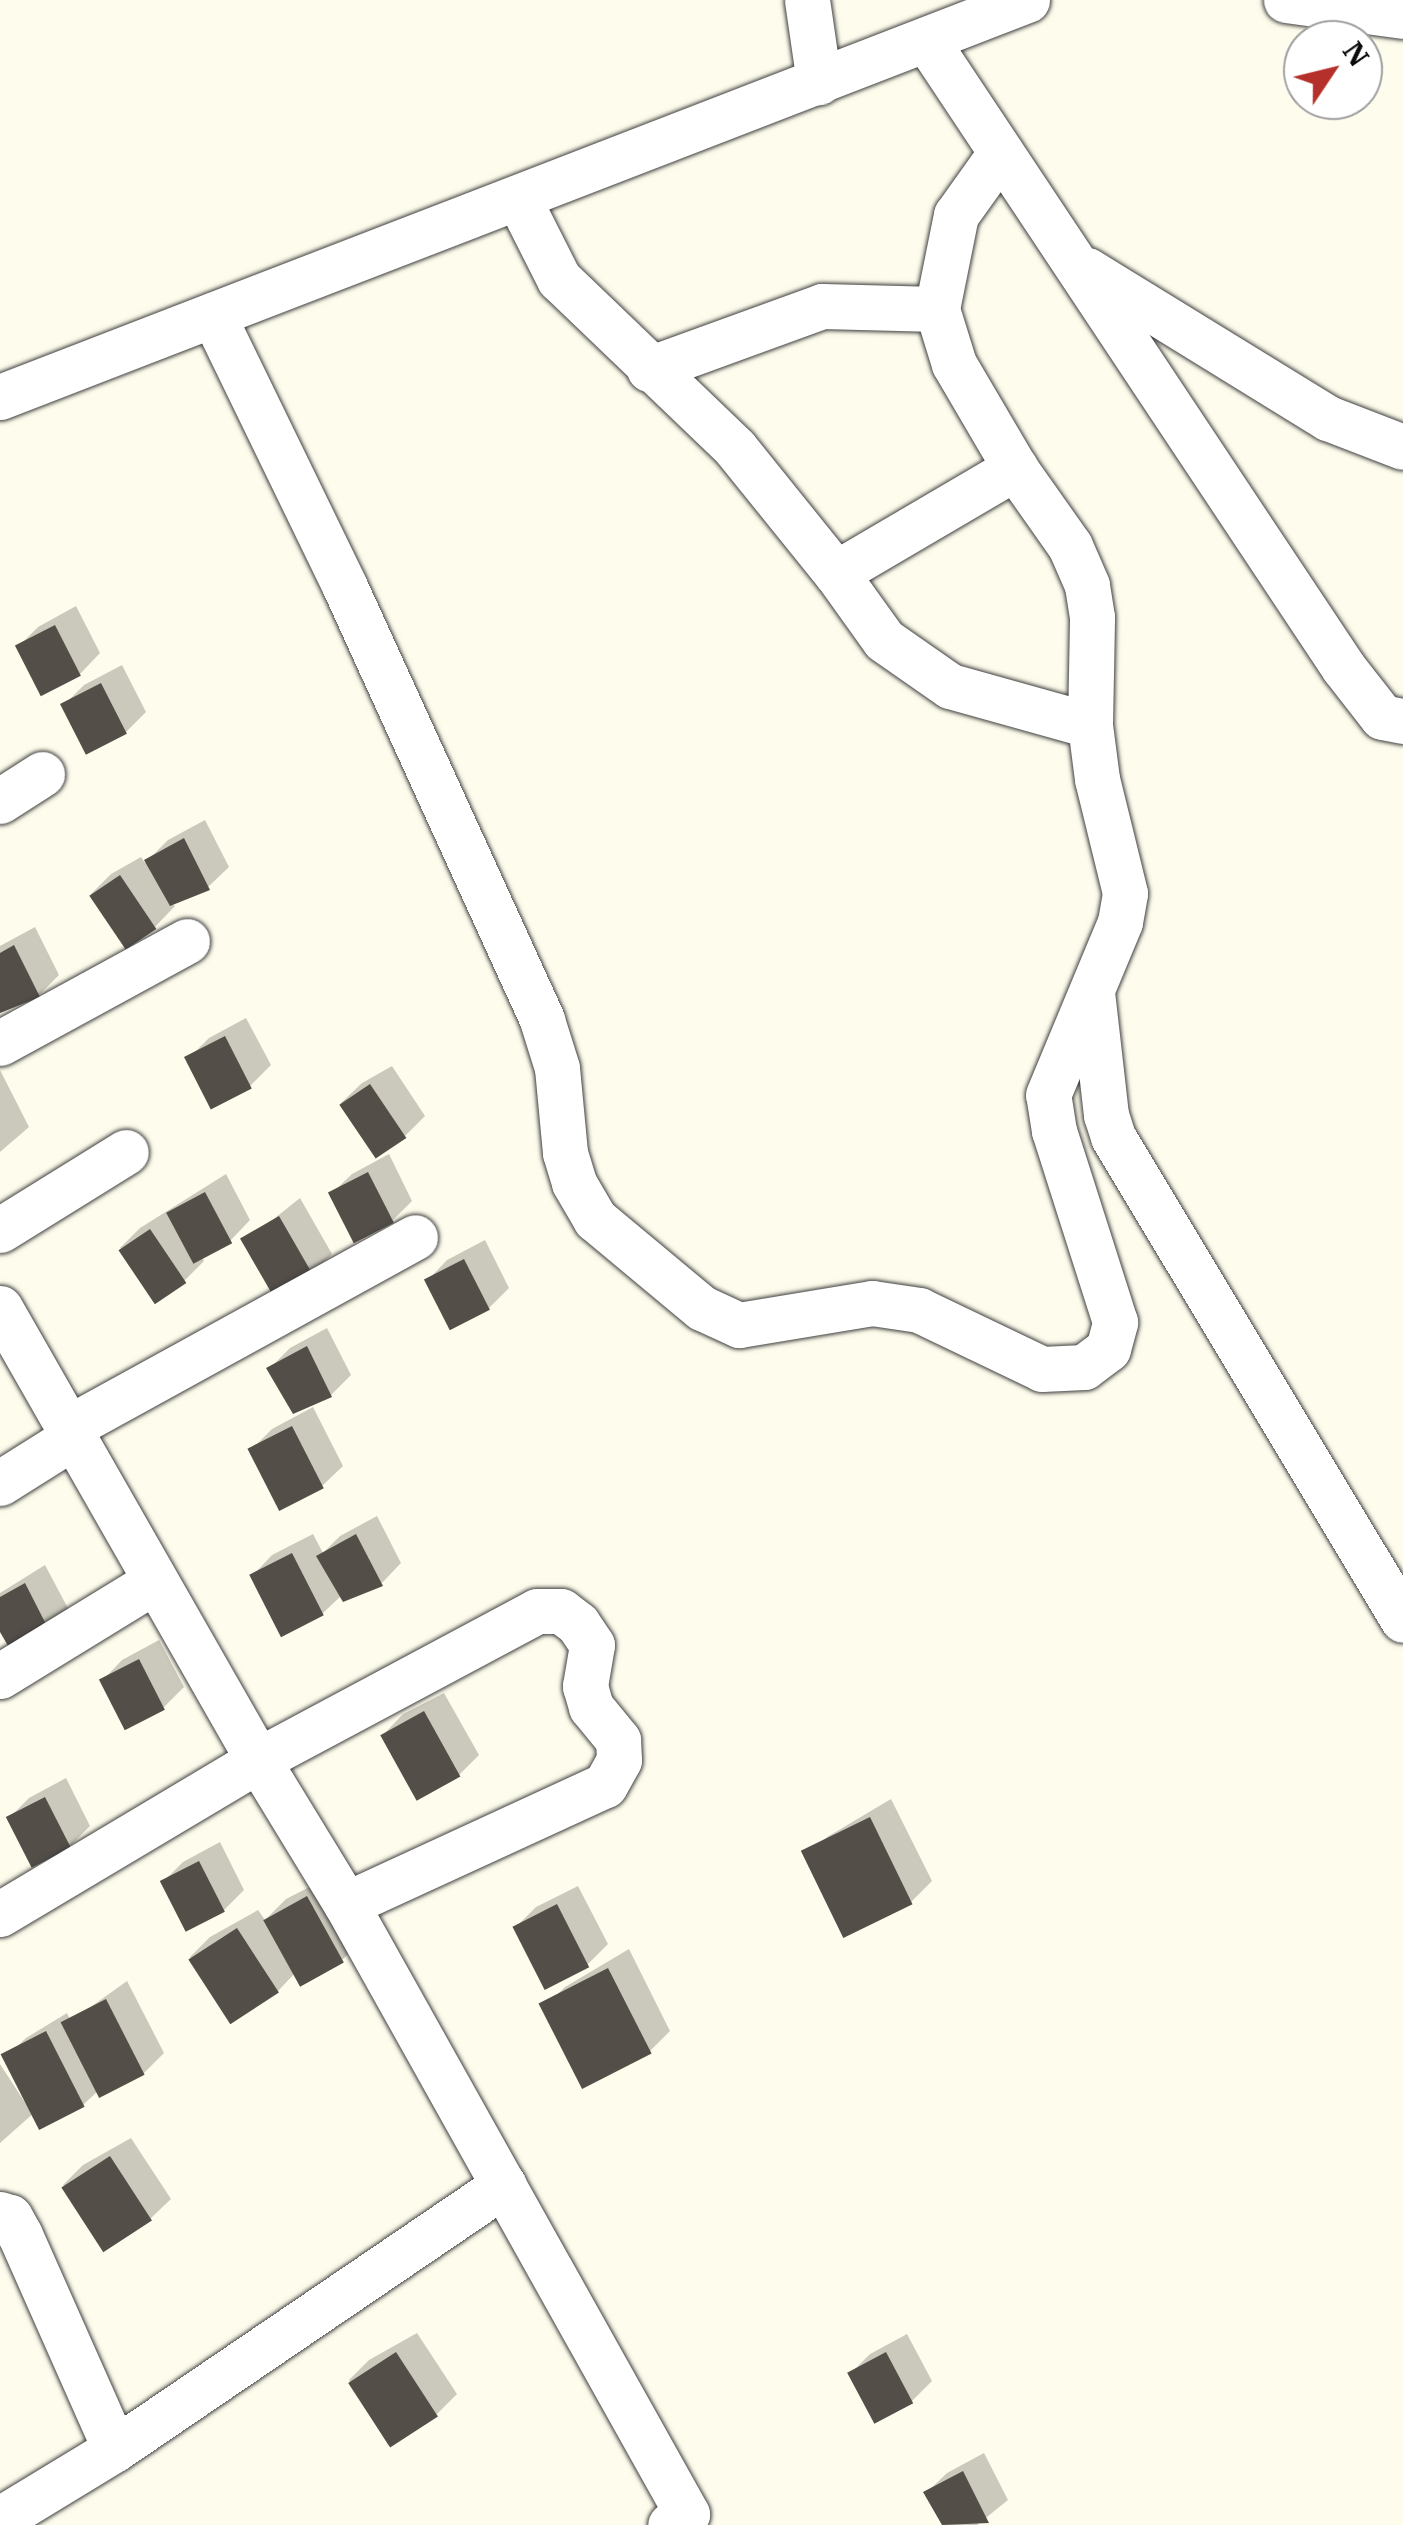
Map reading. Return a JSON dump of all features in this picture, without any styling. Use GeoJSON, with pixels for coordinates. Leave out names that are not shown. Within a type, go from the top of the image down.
{"type":"FeatureCollection","features":[{"type":"Feature","properties":{"kind":"street"},"geometry":{"type":"LineString","coordinates":[[807,0],[819,82]]}},
{"type":"Feature","properties":{"kind":"street"},"geometry":{"type":"LineString","coordinates":[[0,397],[1027,0]]}},
{"type":"Feature","properties":{"kind":"street"},"geometry":{"type":"LineString","coordinates":[[1286,0],[1403,16]]}},
{"type":"Feature","properties":{"kind":"street"},"geometry":{"type":"LineString","coordinates":[[1396,0],[1403,4]]}},
{"type":"Feature","properties":{"kind":"street"},"geometry":{"type":"LineString","coordinates":[[926,41],[1343,667],[1382,716],[1403,721]]}},
{"type":"Feature","properties":{"kind":"street"},"geometry":{"type":"LineString","coordinates":[[213,315],[304,501],[542,1020],[556,1068],[565,1153],[574,1183],[594,1219],[702,1308],[739,1325],[872,1302],[919,1310],[1042,1369],[1084,1367],[1108,1349],[1115,1322],[1054,1131],[1048,1096],[1120,922],[1126,893],[1097,779],[1090,725],[1092,617],[1086,585],[1070,546],[1015,468],[954,364],[937,309],[956,214],[1001,152]]}},
{"type":"Feature","properties":{"kind":"street"},"geometry":{"type":"LineString","coordinates":[[518,198],[559,279],[735,448],[836,572],[884,640],[950,686],[1090,725]]}},
{"type":"Feature","properties":{"kind":"street"},"geometry":{"type":"LineString","coordinates":[[1073,261],[1328,418],[1403,446]]}},
{"type":"Feature","properties":{"kind":"street"},"geometry":{"type":"LineString","coordinates":[[650,369],[822,306],[937,309]]}},
{"type":"Feature","properties":{"kind":"street"},"geometry":{"type":"LineString","coordinates":[[836,572],[1015,468]]}},
{"type":"Feature","properties":{"kind":"street"},"geometry":{"type":"LineString","coordinates":[[0,801],[42,774]]}},
{"type":"Feature","properties":{"kind":"street"},"geometry":{"type":"LineString","coordinates":[[0,1043],[187,941]]}},
{"type":"Feature","properties":{"kind":"street"},"geometry":{"type":"LineString","coordinates":[[1092,990],[1106,1115],[1113,1137],[1403,1620]]}},
{"type":"Feature","properties":{"kind":"street"},"geometry":{"type":"LineString","coordinates":[[0,1230],[126,1152]]}},
{"type":"Feature","properties":{"kind":"street"},"geometry":{"type":"LineString","coordinates":[[0,1484],[70,1432],[416,1237]]}},
{"type":"Feature","properties":{"kind":"street"},"geometry":{"type":"LineString","coordinates":[[0,1308],[258,1760],[346,1904],[504,2185],[683,2522]]}},
{"type":"Feature","properties":{"kind":"street"},"geometry":{"type":"LineString","coordinates":[[0,1676],[155,1581]]}},
{"type":"Feature","properties":{"kind":"street"},"geometry":{"type":"LineString","coordinates":[[0,1914],[258,1760],[536,1611],[561,1611],[592,1646],[584,1686],[591,1708],[618,1740],[619,1760],[605,1785],[346,1904]]}},
{"type":"Feature","properties":{"kind":"street"},"geometry":{"type":"LineString","coordinates":[[0,2519],[115,2449],[504,2185]]}},
{"type":"Feature","properties":{"kind":"street"},"geometry":{"type":"LineString","coordinates":[[0,2214],[10,2218],[20,2235],[115,2449]]}},
{"type":"Feature","properties":{"kind":"building"},"geometry":{"type":"Polygon","coordinates":[[[55,625],[81,676],[41,696],[15,645],[55,625]]]}},
{"type":"Feature","properties":{"kind":"building"},"geometry":{"type":"Polygon","coordinates":[[[101,683],[127,734],[86,755],[60,704],[101,683]]]}},
{"type":"Feature","properties":{"kind":"building"},"geometry":{"type":"Polygon","coordinates":[[[184,838],[210,890],[170,906],[144,860],[184,838]]]}},
{"type":"Feature","properties":{"kind":"building"},"geometry":{"type":"Polygon","coordinates":[[[120,875],[156,929],[126,950],[89,896],[120,875]]]}},
{"type":"Feature","properties":{"kind":"building"},"geometry":{"type":"Polygon","coordinates":[[[14,945],[40,997],[0,1013],[0,953],[14,945]]]}},
{"type":"Feature","properties":{"kind":"building"},"geometry":{"type":"Polygon","coordinates":[[[225,1036],[252,1089],[211,1109],[184,1057],[225,1036]]]}},
{"type":"Feature","properties":{"kind":"building"},"geometry":{"type":"Polygon","coordinates":[[[370,1084],[406,1138],[376,1159],[339,1105],[370,1084]]]}},
{"type":"Feature","properties":{"kind":"building"},"geometry":{"type":"Polygon","coordinates":[[[368,1172],[394,1223],[354,1243],[328,1192],[368,1172]]]}},
{"type":"Feature","properties":{"kind":"building"},"geometry":{"type":"Polygon","coordinates":[[[205,1192],[232,1243],[193,1264],[166,1213],[205,1192]]]}},
{"type":"Feature","properties":{"kind":"building"},"geometry":{"type":"Polygon","coordinates":[[[279,1216],[314,1276],[275,1298],[240,1238],[279,1216]]]}},
{"type":"Feature","properties":{"kind":"building"},"geometry":{"type":"Polygon","coordinates":[[[150,1229],[186,1283],[155,1304],[118,1250],[150,1229]]]}},
{"type":"Feature","properties":{"kind":"building"},"geometry":{"type":"Polygon","coordinates":[[[464,1259],[490,1310],[450,1330],[424,1279],[464,1259]]]}},
{"type":"Feature","properties":{"kind":"building"},"geometry":{"type":"Polygon","coordinates":[[[307,1346],[332,1397],[293,1414],[266,1368],[307,1346]]]}},
{"type":"Feature","properties":{"kind":"building"},"geometry":{"type":"Polygon","coordinates":[[[292,1426],[324,1488],[279,1511],[247,1449],[292,1426]]]}},
{"type":"Feature","properties":{"kind":"building"},"geometry":{"type":"Polygon","coordinates":[[[356,1534],[383,1586],[343,1602],[316,1556],[356,1534]]]}},
{"type":"Feature","properties":{"kind":"building"},"geometry":{"type":"Polygon","coordinates":[[[292,1553],[324,1615],[281,1637],[249,1575],[292,1553]]]}},
{"type":"Feature","properties":{"kind":"building"},"geometry":{"type":"Polygon","coordinates":[[[25,1583],[51,1634],[11,1651],[0,1632],[0,1597],[25,1583]]]}},
{"type":"Feature","properties":{"kind":"building"},"geometry":{"type":"Polygon","coordinates":[[[139,1659],[165,1710],[125,1730],[99,1679],[139,1659]]]}},
{"type":"Feature","properties":{"kind":"building"},"geometry":{"type":"Polygon","coordinates":[[[424,1711],[460,1777],[417,1801],[380,1735],[424,1711]]]}},
{"type":"Feature","properties":{"kind":"building"},"geometry":{"type":"Polygon","coordinates":[[[45,1797],[71,1848],[32,1868],[6,1817],[45,1797]]]}},
{"type":"Feature","properties":{"kind":"building"},"geometry":{"type":"Polygon","coordinates":[[[870,1817],[913,1904],[843,1938],[801,1851],[870,1817]]]}},
{"type":"Feature","properties":{"kind":"building"},"geometry":{"type":"Polygon","coordinates":[[[199,1861],[225,1912],[186,1932],[160,1881],[199,1861]]]}},
{"type":"Feature","properties":{"kind":"building"},"geometry":{"type":"Polygon","coordinates":[[[307,1896],[344,1962],[300,1987],[263,1920],[307,1896]]]}},
{"type":"Feature","properties":{"kind":"building"},"geometry":{"type":"Polygon","coordinates":[[[557,1904],[589,1967],[545,1990],[512,1927],[557,1904]]]}},
{"type":"Feature","properties":{"kind":"building"},"geometry":{"type":"Polygon","coordinates":[[[237,1928],[279,1993],[230,2024],[188,1960],[237,1928]]]}},
{"type":"Feature","properties":{"kind":"building"},"geometry":{"type":"Polygon","coordinates":[[[608,1968],[652,2054],[582,2089],[539,2003],[608,1968]]]}},
{"type":"Feature","properties":{"kind":"building"},"geometry":{"type":"Polygon","coordinates":[[[106,1999],[145,2075],[99,2098],[61,2022],[106,1999]]]}},
{"type":"Feature","properties":{"kind":"building"},"geometry":{"type":"Polygon","coordinates":[[[46,2031],[85,2107],[39,2130],[1,2054],[46,2031]]]}},
{"type":"Feature","properties":{"kind":"building"},"geometry":{"type":"Polygon","coordinates":[[[110,2156],[152,2221],[103,2252],[61,2188],[110,2156]]]}},
{"type":"Feature","properties":{"kind":"building"},"geometry":{"type":"Polygon","coordinates":[[[396,2352],[438,2417],[390,2448],[348,2383],[396,2352]]]}},
{"type":"Feature","properties":{"kind":"building"},"geometry":{"type":"Polygon","coordinates":[[[886,2352],[913,2403],[874,2424],[847,2373],[886,2352]]]}},
{"type":"Feature","properties":{"kind":"building"},"geometry":{"type":"Polygon","coordinates":[[[963,2471],[989,2523],[942,2525],[923,2492],[963,2471]]]}}]}
